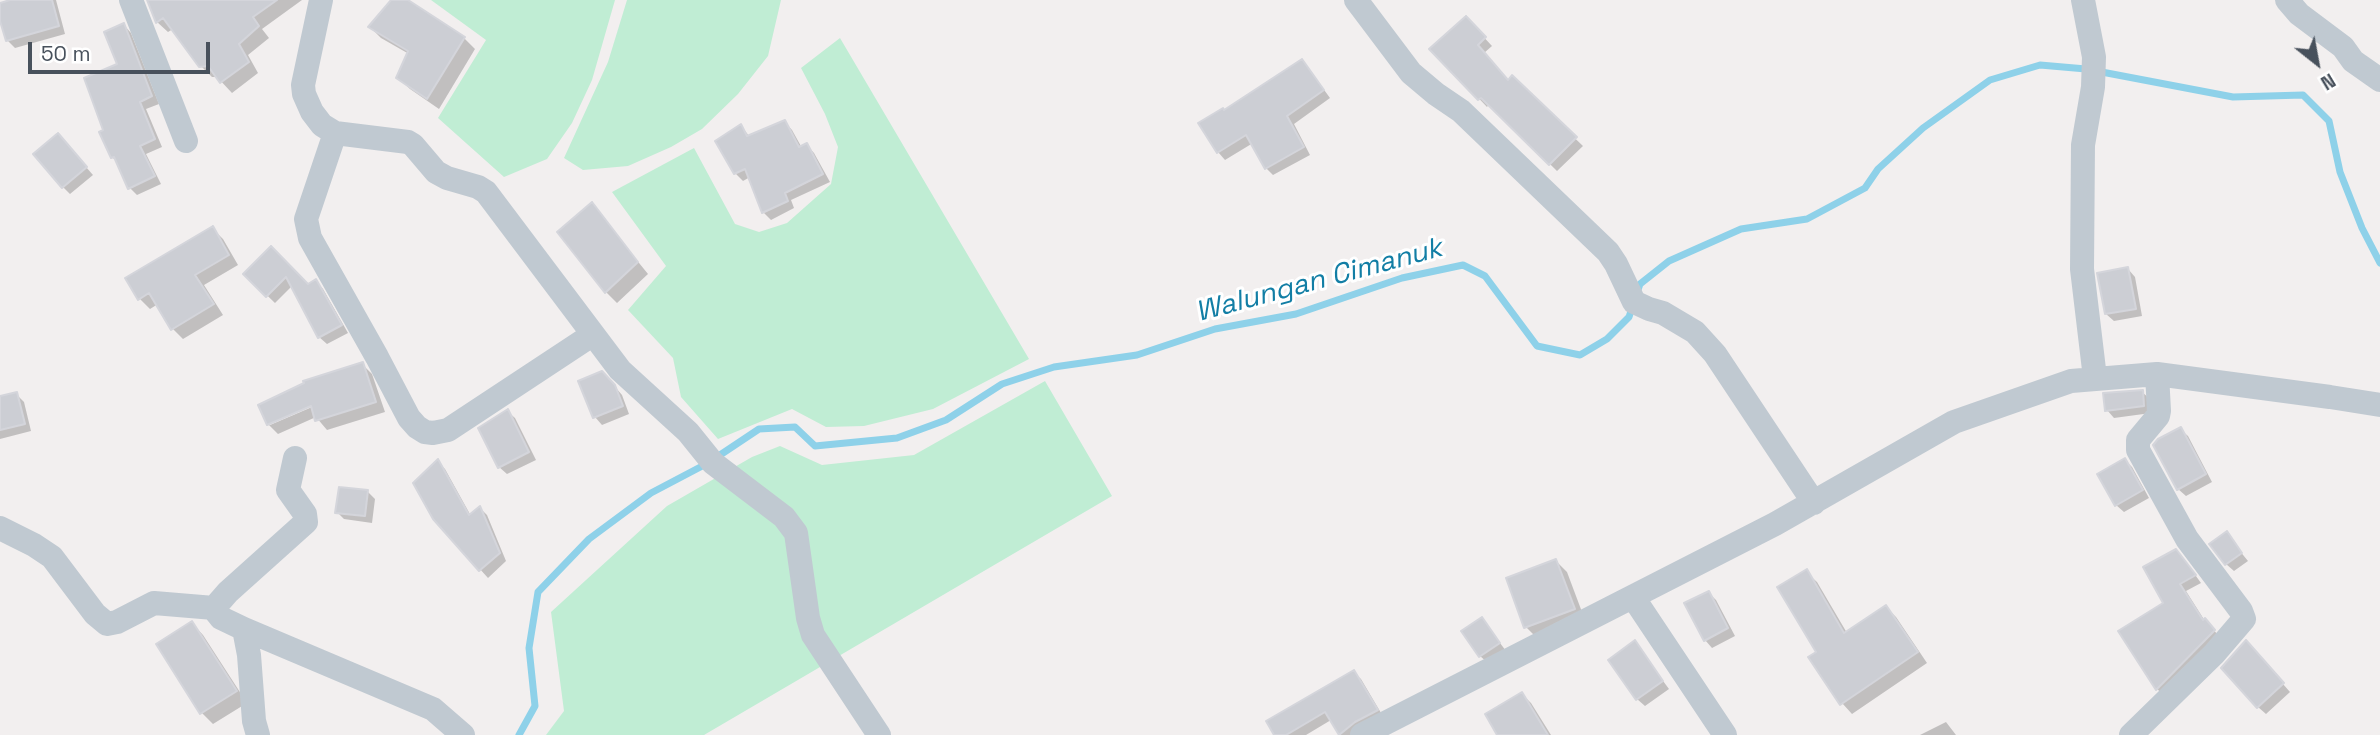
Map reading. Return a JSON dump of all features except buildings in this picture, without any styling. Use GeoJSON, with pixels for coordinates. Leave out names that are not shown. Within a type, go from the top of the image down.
{"type":"FeatureCollection","features":[{"type":"Feature","properties":{"kind":"street"},"geometry":{"type":"LineString","coordinates":[[131,0],[186,141]]}},
{"type":"Feature","properties":{"kind":"street"},"geometry":{"type":"LineString","coordinates":[[321,0],[303,85],[312,113],[322,125],[335,133],[408,142],[436,172],[486,192],[620,370],[688,432],[713,463],[784,517],[796,533],[808,618],[813,635],[879,735]]}},
{"type":"Feature","properties":{"kind":"street"},"geometry":{"type":"LineString","coordinates":[[1356,0],[1411,73],[1461,111],[1608,252],[1634,302],[1663,313],[1695,332],[1715,354],[1814,503]]}},
{"type":"Feature","properties":{"kind":"street"},"geometry":{"type":"LineString","coordinates":[[2083,0],[2094,57],[2093,87],[2083,145],[2082,269],[2095,378]]}},
{"type":"Feature","properties":{"kind":"street"},"geometry":{"type":"LineString","coordinates":[[2287,0],[2299,14],[2343,47],[2353,61],[2380,80]]}},
{"type":"Feature","properties":{"kind":"street"},"geometry":{"type":"LineString","coordinates":[[335,133],[306,219],[310,238],[409,418],[417,427],[433,433],[448,430],[592,335]]}},
{"type":"Feature","properties":{"kind":"street"},"geometry":{"type":"LineString","coordinates":[[2131,735],[2214,654],[2244,619],[2241,611],[2187,539],[2138,450],[2138,440],[2158,416],[2157,374]]}},
{"type":"Feature","properties":{"kind":"street"},"geometry":{"type":"LineString","coordinates":[[1362,735],[1814,503],[1954,422],[2071,381],[2157,374],[2380,405]]}},
{"type":"Feature","properties":{"kind":"street"},"geometry":{"type":"LineString","coordinates":[[0,528],[52,557],[95,614],[107,624],[117,622],[153,603],[221,601],[306,522],[305,514],[288,489],[295,458]]}},
{"type":"Feature","properties":{"kind":"street"},"geometry":{"type":"LineString","coordinates":[[1633,597],[1725,735]]}},
{"type":"Feature","properties":{"kind":"street"},"geometry":{"type":"LineString","coordinates":[[221,601],[221,618],[433,709],[463,735]]}},
{"type":"Feature","properties":{"kind":"street"},"geometry":{"type":"LineString","coordinates":[[244,629],[249,655],[254,721],[258,735]]}},
{"type":"Feature","properties":{"kind":"green space"},"geometry":{"type":"Polygon","coordinates":[[[431,0],[615,0],[592,80],[572,123],[547,159],[504,177],[438,118],[486,40],[431,0]]]}},
{"type":"Feature","properties":{"kind":"green space"},"geometry":{"type":"Polygon","coordinates":[[[627,0],[781,0],[768,56],[738,94],[702,129],[671,147],[628,166],[583,170],[564,158],[608,62],[627,0]]]}},
{"type":"Feature","properties":{"kind":"green space"},"geometry":{"type":"Polygon","coordinates":[[[840,38],[1029,359],[933,409],[864,426],[826,427],[792,409],[718,439],[681,397],[673,358],[628,310],[666,266],[612,192],[694,148],[735,224],[759,232],[787,223],[831,184],[838,147],[825,114],[801,68],[840,38]]]}},
{"type":"Feature","properties":{"kind":"green space"},"geometry":{"type":"Polygon","coordinates":[[[1045,381],[1112,496],[704,735],[546,735],[564,711],[551,612],[667,506],[752,457],[780,446],[822,465],[914,455],[1045,381]]]}},
{"type":"Feature","properties":{"kind":"waterway","name":"Walungan Cimanuk"},"geometry":{"type":"LineString","coordinates":[[1637,293],[1640,284],[1669,261],[1741,229],[1807,219],[1865,188],[1878,169],[1923,128],[1990,80],[2040,65],[2086,69],[2233,97],[2303,95],[2329,121],[2340,172],[2362,228],[2380,263]]}},
{"type":"Feature","properties":{"kind":"waterway","name":"Walungan Cimanuk"},"geometry":{"type":"LineString","coordinates":[[519,735],[535,706],[529,648],[538,592],[589,539],[651,493],[708,463],[759,429],[795,427],[815,446],[897,438],[946,420],[1002,384],[1054,367],[1137,355],[1215,329],[1296,314],[1402,278],[1463,265],[1485,276],[1537,346],[1580,355],[1607,339],[1629,317],[1633,305]]}}]}
